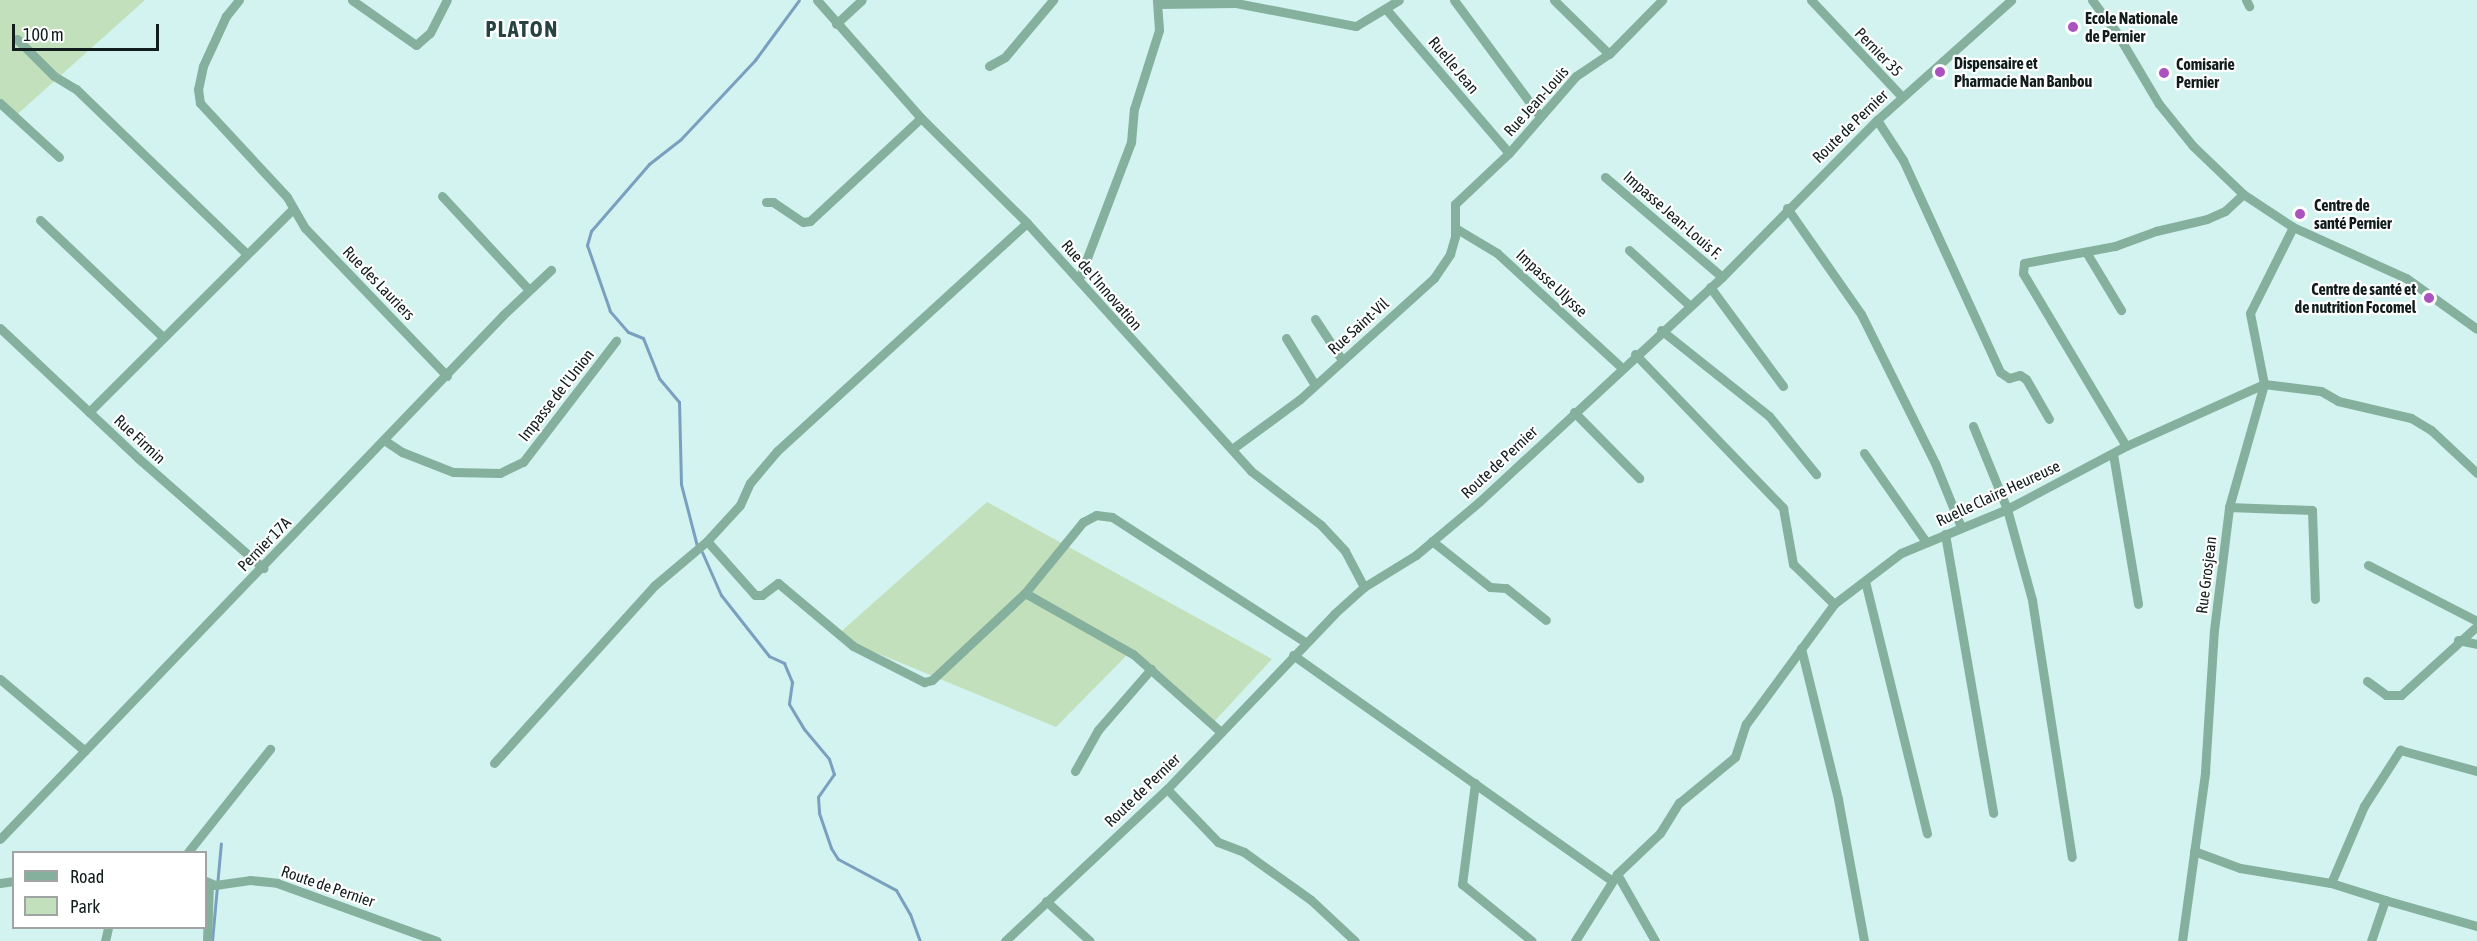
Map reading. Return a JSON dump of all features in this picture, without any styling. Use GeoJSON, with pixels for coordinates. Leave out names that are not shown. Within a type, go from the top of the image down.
{"type":"FeatureCollection","features":[{"type":"Feature","properties":{"kind":"street","name":"Rue des Lauriers"},"geometry":{"type":"LineString","coordinates":[[239,0],[226,16],[203,66],[198,89],[200,103],[288,197],[305,228],[447,376]]}},
{"type":"Feature","properties":{"kind":"street"},"geometry":{"type":"LineString","coordinates":[[352,0],[417,45],[430,33],[447,0]]}},
{"type":"Feature","properties":{"kind":"street","name":"Rue de l'Innovation"},"geometry":{"type":"LineString","coordinates":[[817,0],[921,118],[1027,223],[1079,279],[1251,471],[1321,525],[1345,551],[1364,587]]}},
{"type":"Feature","properties":{"kind":"street"},"geometry":{"type":"LineString","coordinates":[[836,24],[862,0]]}},
{"type":"Feature","properties":{"kind":"street"},"geometry":{"type":"LineString","coordinates":[[990,66],[1005,57],[1053,0]]}},
{"type":"Feature","properties":{"kind":"street"},"geometry":{"type":"LineString","coordinates":[[1079,279],[1131,142],[1134,109],[1159,30],[1158,2],[1236,3],[1356,26],[1399,0]]}},
{"type":"Feature","properties":{"kind":"street"},"geometry":{"type":"LineString","coordinates":[[1454,0],[1539,115]]}},
{"type":"Feature","properties":{"kind":"street"},"geometry":{"type":"LineString","coordinates":[[1554,0],[1609,54]]}},
{"type":"Feature","properties":{"kind":"street","name":"Rue Jean-Louis"},"geometry":{"type":"LineString","coordinates":[[1460,200],[1509,153],[1539,115],[1576,76],[1609,54],[1662,0]]}},
{"type":"Feature","properties":{"kind":"street","name":"Pernier 35"},"geometry":{"type":"LineString","coordinates":[[1811,0],[1902,98]]}},
{"type":"Feature","properties":{"kind":"street","name":"Route de Pernier"},"geometry":{"type":"LineString","coordinates":[[1005,941],[1167,789],[1305,642],[1364,587],[1432,541],[1574,412],[1661,330],[1722,277],[1787,208],[1877,120],[2011,0]]}},
{"type":"Feature","properties":{"kind":"street"},"geometry":{"type":"LineString","coordinates":[[2092,0],[2115,30],[2159,104],[2193,147],[2243,194],[2293,227],[2406,278],[2477,329]]}},
{"type":"Feature","properties":{"kind":"street","name":"Ruelle Jean"},"geometry":{"type":"LineString","coordinates":[[1386,9],[1509,153]]}},
{"type":"Feature","properties":{"kind":"street"},"geometry":{"type":"LineString","coordinates":[[17,39],[54,76],[76,88],[245,252]]}},
{"type":"Feature","properties":{"kind":"street"},"geometry":{"type":"LineString","coordinates":[[0,103],[59,157]]}},
{"type":"Feature","properties":{"kind":"street"},"geometry":{"type":"LineString","coordinates":[[766,202],[773,202],[807,223],[921,118]]}},
{"type":"Feature","properties":{"kind":"street"},"geometry":{"type":"LineString","coordinates":[[1877,120],[1903,160],[2000,372],[2009,378],[2020,375],[2026,379],[2049,419]]}},
{"type":"Feature","properties":{"kind":"street","name":"Impasse Jean-Louis F."},"geometry":{"type":"LineString","coordinates":[[1605,177],[1722,277]]}},
{"type":"Feature","properties":{"kind":"street"},"geometry":{"type":"LineString","coordinates":[[2126,446],[2023,273],[2024,263],[2086,252],[2217,216],[2243,194]]}},
{"type":"Feature","properties":{"kind":"street"},"geometry":{"type":"LineString","coordinates":[[442,196],[529,290]]}},
{"type":"Feature","properties":{"kind":"street","name":"Rue Saint-Vil"},"geometry":{"type":"LineString","coordinates":[[1232,448],[1315,385],[1434,279],[1450,254],[1457,229],[1453,208],[1460,200]]}},
{"type":"Feature","properties":{"kind":"street"},"geometry":{"type":"LineString","coordinates":[[1787,208],[1861,314],[1935,463],[1961,527]]}},
{"type":"Feature","properties":{"kind":"street"},"geometry":{"type":"LineString","coordinates":[[89,412],[245,252],[293,209]]}},
{"type":"Feature","properties":{"kind":"street"},"geometry":{"type":"LineString","coordinates":[[40,220],[163,336]]}},
{"type":"Feature","properties":{"kind":"street"},"geometry":{"type":"LineString","coordinates":[[494,763],[654,585],[708,541],[740,504],[758,471],[784,444],[1027,223]]}},
{"type":"Feature","properties":{"kind":"street","name":"Rue Grosjean"},"geometry":{"type":"LineString","coordinates":[[2182,941],[2194,851],[2229,507],[2264,384],[2250,313],[2293,227]]}},
{"type":"Feature","properties":{"kind":"street","name":"Impasse Ulysse"},"geometry":{"type":"LineString","coordinates":[[1457,229],[1497,253],[1621,367]]}},
{"type":"Feature","properties":{"kind":"street"},"geometry":{"type":"LineString","coordinates":[[1629,250],[1689,305]]}},
{"type":"Feature","properties":{"kind":"street"},"geometry":{"type":"LineString","coordinates":[[2086,252],[2121,310]]}},
{"type":"Feature","properties":{"kind":"street","name":"Pernier 17A"},"geometry":{"type":"LineString","coordinates":[[0,839],[529,290],[551,270]]}},
{"type":"Feature","properties":{"kind":"street"},"geometry":{"type":"LineString","coordinates":[[1710,287],[1783,386]]}},
{"type":"Feature","properties":{"kind":"street"},"geometry":{"type":"LineString","coordinates":[[1315,320],[1342,360]]}},
{"type":"Feature","properties":{"kind":"street","name":"Rue Firmin"},"geometry":{"type":"LineString","coordinates":[[0,328],[89,412],[263,567]]}},
{"type":"Feature","properties":{"kind":"street"},"geometry":{"type":"LineString","coordinates":[[1661,330],[1769,416],[1816,474]]}},
{"type":"Feature","properties":{"kind":"street"},"geometry":{"type":"LineString","coordinates":[[1286,338],[1315,385]]}},
{"type":"Feature","properties":{"kind":"street","name":"Impasse de l'Union"},"geometry":{"type":"LineString","coordinates":[[384,440],[402,452],[453,472],[500,473],[523,462],[616,342]]}},
{"type":"Feature","properties":{"kind":"street"},"geometry":{"type":"LineString","coordinates":[[1635,354],[1783,508],[1793,564],[1834,604]]}},
{"type":"Feature","properties":{"kind":"street"},"geometry":{"type":"LineString","coordinates":[[2264,384],[2321,390],[2338,401],[2411,418],[2431,430],[2477,473]]}},
{"type":"Feature","properties":{"kind":"street","name":"Ruelle Claire Heureuse"},"geometry":{"type":"LineString","coordinates":[[1575,941],[1614,878],[1660,833],[1679,803],[1735,757],[1746,724],[1834,604],[1901,553],[2007,509],[2126,446],[2264,384]]}},
{"type":"Feature","properties":{"kind":"street"},"geometry":{"type":"LineString","coordinates":[[1574,412],[1639,478]]}},
{"type":"Feature","properties":{"kind":"street"},"geometry":{"type":"LineString","coordinates":[[1973,426],[2007,509],[2039,636],[2051,742],[2072,856]]}},
{"type":"Feature","properties":{"kind":"street"},"geometry":{"type":"LineString","coordinates":[[1864,453],[1926,542]]}},
{"type":"Feature","properties":{"kind":"street"},"geometry":{"type":"LineString","coordinates":[[2113,454],[2138,604]]}},
{"type":"Feature","properties":{"kind":"street"},"geometry":{"type":"LineString","coordinates":[[2229,507],[2312,510],[2315,599]]}},
{"type":"Feature","properties":{"kind":"street"},"geometry":{"type":"LineString","coordinates":[[708,541],[755,596],[762,596],[778,583],[853,646],[924,682],[932,680],[1025,593],[1083,522],[1104,515],[1305,642]]}},
{"type":"Feature","properties":{"kind":"street"},"geometry":{"type":"LineString","coordinates":[[1946,534],[1993,813]]}},
{"type":"Feature","properties":{"kind":"street"},"geometry":{"type":"LineString","coordinates":[[1432,541],[1490,587],[1506,588],[1546,620]]}},
{"type":"Feature","properties":{"kind":"street"},"geometry":{"type":"LineString","coordinates":[[2368,565],[2477,621]]}},
{"type":"Feature","properties":{"kind":"street"},"geometry":{"type":"LineString","coordinates":[[1865,581],[1927,833]]}},
{"type":"Feature","properties":{"kind":"street"},"geometry":{"type":"LineString","coordinates":[[1025,593],[1133,654],[1221,732]]}},
{"type":"Feature","properties":{"kind":"street"},"geometry":{"type":"LineString","coordinates":[[2367,681],[2392,697],[2407,689],[2458,640],[2477,626]]}},
{"type":"Feature","properties":{"kind":"street"},"geometry":{"type":"LineString","coordinates":[[2458,640],[2477,644]]}},
{"type":"Feature","properties":{"kind":"street"},"geometry":{"type":"LineString","coordinates":[[1800,648],[1840,810],[1864,941]]}},
{"type":"Feature","properties":{"kind":"street"},"geometry":{"type":"LineString","coordinates":[[1293,655],[1614,878],[1655,941]]}},
{"type":"Feature","properties":{"kind":"street"},"geometry":{"type":"LineString","coordinates":[[1075,771],[1098,730],[1151,669]]}},
{"type":"Feature","properties":{"kind":"street"},"geometry":{"type":"LineString","coordinates":[[0,679],[85,751]]}},
{"type":"Feature","properties":{"kind":"street"},"geometry":{"type":"LineString","coordinates":[[189,851],[270,749]]}},
{"type":"Feature","properties":{"kind":"street"},"geometry":{"type":"LineString","coordinates":[[2331,883],[2364,806],[2400,750],[2477,771]]}},
{"type":"Feature","properties":{"kind":"street"},"geometry":{"type":"LineString","coordinates":[[1475,783],[1462,885],[1532,941]]}},
{"type":"Feature","properties":{"kind":"street"},"geometry":{"type":"LineString","coordinates":[[1167,789],[1218,842],[1244,852],[1311,900],[1356,941]]}},
{"type":"Feature","properties":{"kind":"street"},"geometry":{"type":"LineString","coordinates":[[2194,851],[2240,868],[2331,883],[2477,926]]}},
{"type":"Feature","properties":{"kind":"street","name":"Route de Pernier"},"geometry":{"type":"LineString","coordinates":[[207,882],[261,880],[277,883],[434,940]]}},
{"type":"Feature","properties":{"kind":"street"},"geometry":{"type":"LineString","coordinates":[[207,882],[207,941]]}},
{"type":"Feature","properties":{"kind":"street"},"geometry":{"type":"LineString","coordinates":[[2371,941],[2385,900]]}},
{"type":"Feature","properties":{"kind":"street"},"geometry":{"type":"LineString","coordinates":[[1046,901],[1090,941]]}},
{"type":"Feature","properties":{"kind":"green space"},"geometry":{"type":"Polygon","coordinates":[[[0,0],[145,0],[12,119],[0,106],[0,0]]]}},
{"type":"Feature","properties":{"kind":"green space"},"geometry":{"type":"Polygon","coordinates":[[[987,502],[1272,659],[1211,725],[1128,654],[1056,727],[836,636],[987,502]]]}},
{"type":"Feature","properties":{"kind":"waterway"},"geometry":{"type":"LineString","coordinates":[[697,546],[681,484],[679,402],[659,378],[643,338],[628,332],[610,311],[587,245],[591,231],[649,164],[680,140],[755,60],[799,0]]}},
{"type":"Feature","properties":{"kind":"waterway"},"geometry":{"type":"LineString","coordinates":[[702,552],[721,595],[769,656],[784,663],[792,682],[789,704],[804,729],[829,759],[834,774],[818,797],[819,813],[831,848],[838,859],[896,890],[910,914],[920,941]]}},
{"type":"Feature","properties":{"kind":"waterway"},"geometry":{"type":"LineString","coordinates":[[212,941],[221,843]]}},
{"type":"Feature","properties":{"kind":"place","name":"Ecole Nationale de Pernier"},"geometry":{"type":"Point","coordinates":[2073,27]}},
{"type":"Feature","properties":{"kind":"place","name":"Dispensaire et Pharmacie Nan Banbou"},"geometry":{"type":"Point","coordinates":[1940,72]}},
{"type":"Feature","properties":{"kind":"place","name":"Comisarie Pernier"},"geometry":{"type":"Point","coordinates":[2164,73]}},
{"type":"Feature","properties":{"kind":"place","name":"Centre de santé Pernier"},"geometry":{"type":"Point","coordinates":[2300,214]}},
{"type":"Feature","properties":{"kind":"place","name":"Centre de santé et de nutrition Focomel"},"geometry":{"type":"Point","coordinates":[2429,298]}},
{"type":"Feature","properties":{"kind":"district","name":"PLATON"},"geometry":{"type":"Point","coordinates":[522,30]}}]}
